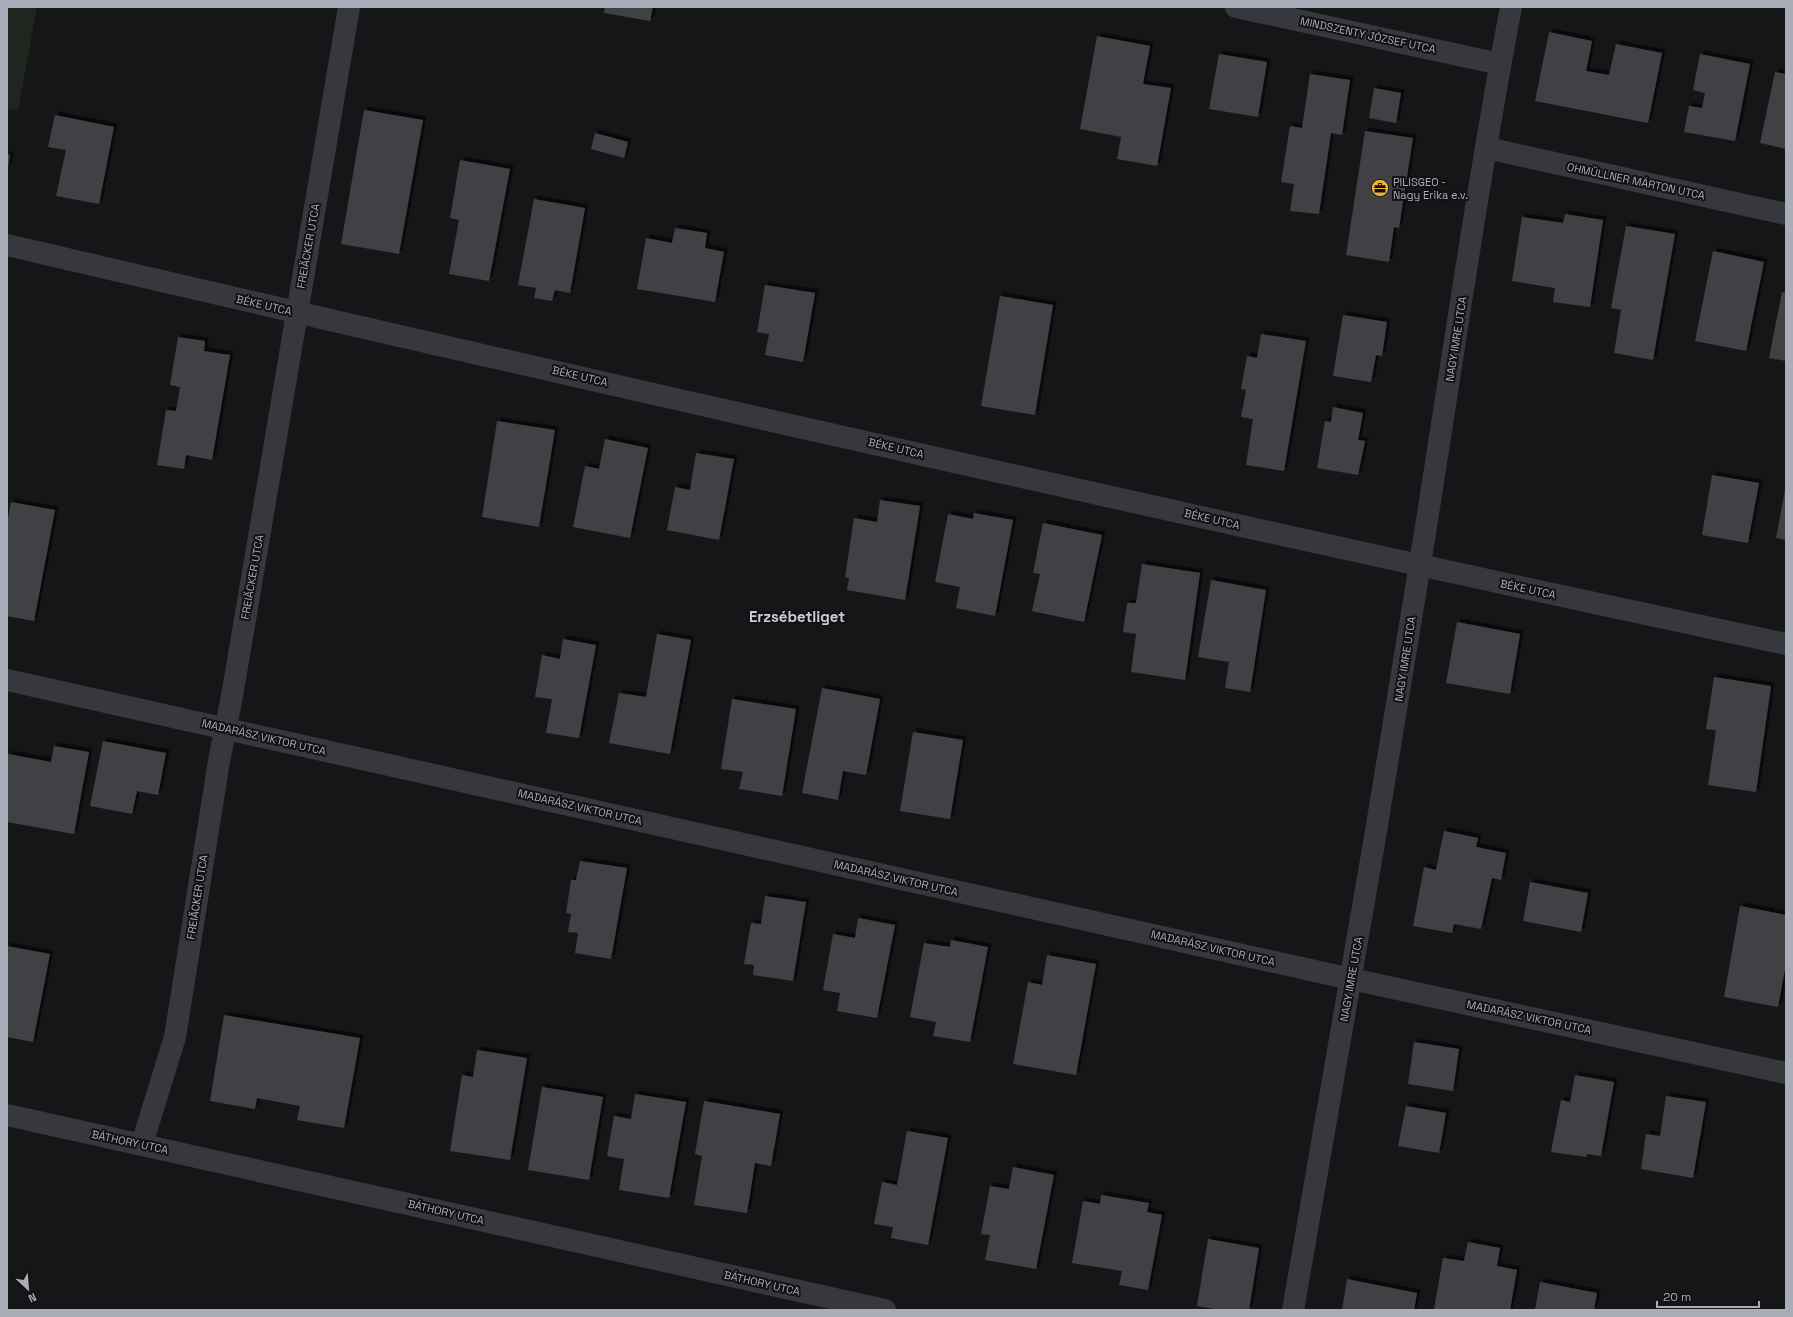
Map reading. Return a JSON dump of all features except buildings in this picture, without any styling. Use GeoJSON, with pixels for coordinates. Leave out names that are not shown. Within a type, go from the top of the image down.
{"type":"FeatureCollection","features":[{"type":"Feature","properties":{"kind":"street","name":"FREIÄCKER UTCA"},"geometry":{"type":"LineString","coordinates":[[142,1144],[175,1038],[219,761],[226,729],[349,7]]}},
{"type":"Feature","properties":{"kind":"street","name":"MINDSZENTY JÓZSEF UTCA"},"geometry":{"type":"LineString","coordinates":[[1236,7],[1500,64]]}},
{"type":"Feature","properties":{"kind":"street","name":"NAGY IMRE UTCA"},"geometry":{"type":"LineString","coordinates":[[1293,1310],[1351,979],[1420,566],[1486,148],[1511,7]]}},
{"type":"Feature","properties":{"kind":"street","name":"OHMÜLLNER MÁRTON UTCA"},"geometry":{"type":"LineString","coordinates":[[1486,148],[1786,214]]}},
{"type":"Feature","properties":{"kind":"street","name":"BÉKE UTCA"},"geometry":{"type":"LineString","coordinates":[[7,245],[296,312],[1420,566],[1786,644]]}},
{"type":"Feature","properties":{"kind":"street","name":"MADARÁSZ VIKTOR UTCA"},"geometry":{"type":"LineString","coordinates":[[7,680],[1351,979],[1786,1073]]}},
{"type":"Feature","properties":{"kind":"street","name":"BÁTHORY UTCA"},"geometry":{"type":"LineString","coordinates":[[7,1115],[885,1310]]}},
{"type":"Feature","properties":{"kind":"shaded area"},"geometry":{"type":"Polygon","coordinates":[[[7,7],[37,7],[18,111],[7,109],[7,7]]]}},
{"type":"Feature","properties":{"kind":"place","name":"PILISGEO - Nagy Erika e.v."},"geometry":{"type":"Point","coordinates":[1380,188]}},
{"type":"Feature","properties":{"kind":"district","name":"Erzsébetliget"},"geometry":{"type":"Point","coordinates":[797,617]}}]}
